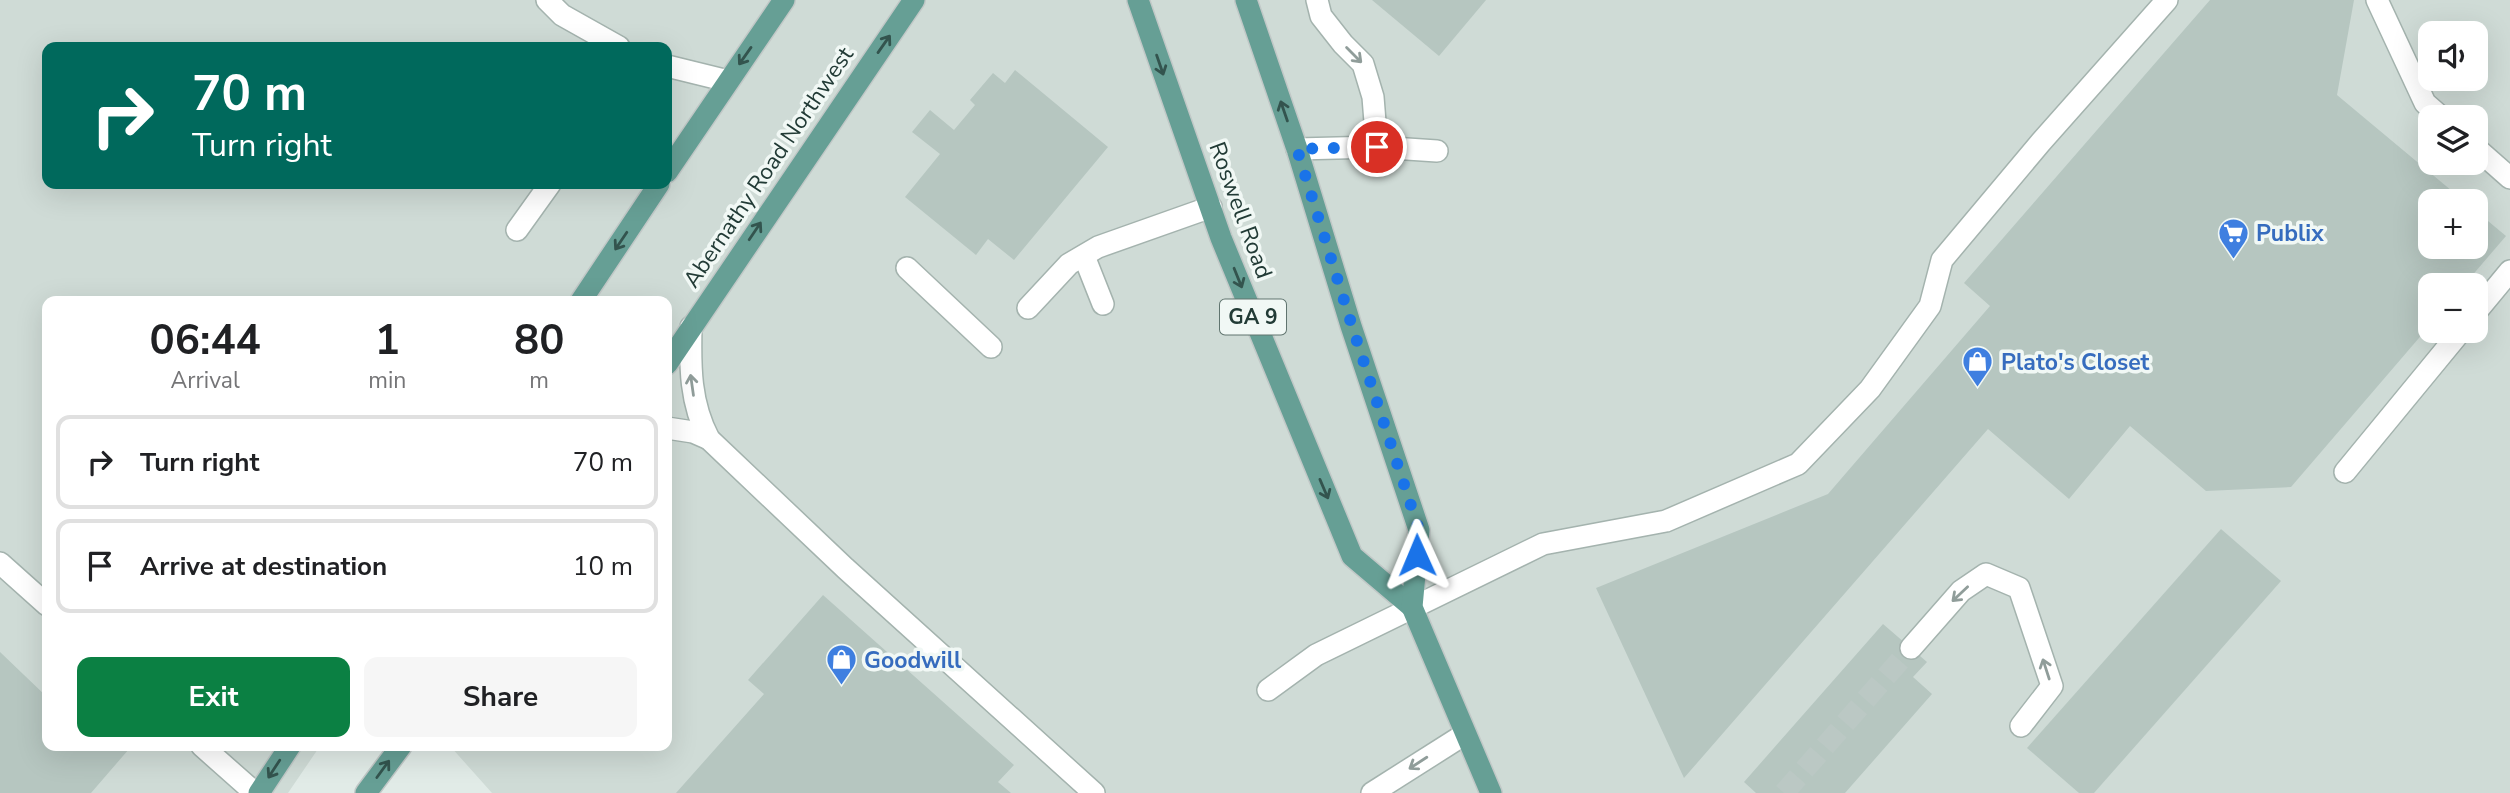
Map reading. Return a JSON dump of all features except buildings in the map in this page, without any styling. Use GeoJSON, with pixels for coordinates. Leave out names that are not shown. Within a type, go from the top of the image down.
{"type":"FeatureCollection","features":[{"type":"Feature","properties":{"kind":"main road"},"geometry":{"type":"LineString","coordinates":[[672,165],[784,0]]}},
{"type":"Feature","properties":{"kind":"main road","name":"Abernathy Road Northwest"},"geometry":{"type":"LineString","coordinates":[[672,356],[914,0]]}},
{"type":"Feature","properties":{"kind":"main road","name":"Roswell Road"},"geometry":{"type":"LineString","coordinates":[[1138,0],[1211,207],[1352,556],[1412,607],[1491,793]]}},
{"type":"Feature","properties":{"kind":"main road","name":"Roswell Road"},"geometry":{"type":"LineString","coordinates":[[1246,0],[1297,149],[1419,530],[1412,607]]}},
{"type":"Feature","properties":{"kind":"main road"},"geometry":{"type":"LineString","coordinates":[[584,296],[656,189]]}},
{"type":"Feature","properties":{"kind":"main road"},"geometry":{"type":"LineString","coordinates":[[257,793],[286,751]]}},
{"type":"Feature","properties":{"kind":"main road"},"geometry":{"type":"LineString","coordinates":[[366,793],[397,751]]}},
{"type":"Feature","properties":{"kind":"lane"},"geometry":{"type":"LineString","coordinates":[[547,0],[562,15],[610,42]]}},
{"type":"Feature","properties":{"kind":"lane"},"geometry":{"type":"LineString","coordinates":[[1317,0],[1321,16],[1363,65],[1373,97],[1377,147]]}},
{"type":"Feature","properties":{"kind":"lane"},"geometry":{"type":"LineString","coordinates":[[1268,690],[1315,655],[1543,544],[1666,521],[1798,464],[1870,389],[1930,306],[1942,260],[2040,142],[2167,0]]}},
{"type":"Feature","properties":{"kind":"lane"},"geometry":{"type":"LineString","coordinates":[[2377,0],[2427,105]]}},
{"type":"Feature","properties":{"kind":"lane"},"geometry":{"type":"LineString","coordinates":[[672,67],[728,81]]}},
{"type":"Feature","properties":{"kind":"lane"},"geometry":{"type":"LineString","coordinates":[[1297,149],[1377,147],[1437,151]]}},
{"type":"Feature","properties":{"kind":"lane"},"geometry":{"type":"LineString","coordinates":[[2488,159],[2510,178]]}},
{"type":"Feature","properties":{"kind":"lane"},"geometry":{"type":"LineString","coordinates":[[517,230],[546,189]]}},
{"type":"Feature","properties":{"kind":"lane"},"geometry":{"type":"LineString","coordinates":[[1028,308],[1069,264],[1098,247],[1211,207]]}},
{"type":"Feature","properties":{"kind":"lane"},"geometry":{"type":"LineString","coordinates":[[1084,256],[1104,304]]}},
{"type":"Feature","properties":{"kind":"lane"},"geometry":{"type":"LineString","coordinates":[[908,268],[991,348]]}},
{"type":"Feature","properties":{"kind":"lane"},"geometry":{"type":"LineString","coordinates":[[2488,298],[2510,271]]}},
{"type":"Feature","properties":{"kind":"lane"},"geometry":{"type":"LineString","coordinates":[[691,327],[690,368],[694,401],[709,439],[845,568],[1094,793]]}},
{"type":"Feature","properties":{"kind":"lane"},"geometry":{"type":"LineString","coordinates":[[2345,472],[2451,343]]}},
{"type":"Feature","properties":{"kind":"lane"},"geometry":{"type":"LineString","coordinates":[[672,429],[693,432],[709,439]]}},
{"type":"Feature","properties":{"kind":"lane"},"geometry":{"type":"LineString","coordinates":[[0,563],[42,601]]}},
{"type":"Feature","properties":{"kind":"lane"},"geometry":{"type":"LineString","coordinates":[[1911,648],[1961,592],[1986,574],[2019,588],[2052,686],[2021,726]]}},
{"type":"Feature","properties":{"kind":"lane"},"geometry":{"type":"LineString","coordinates":[[1372,793],[1465,734]]}},
{"type":"Feature","properties":{"kind":"lane"},"geometry":{"type":"LineString","coordinates":[[208,751],[257,793]]}},
{"type":"Feature","properties":{"kind":"shaded area"},"geometry":{"type":"Polygon","coordinates":[[[0,0],[2510,0],[2510,793],[492,793],[454,751],[672,751],[672,296],[42,296],[42,751],[317,751],[288,793],[0,793],[0,0]]]}},
{"type":"Feature","properties":{"kind":"tunnel"},"geometry":{"type":"LineString","coordinates":[[1784,793],[1911,648]]}},
{"type":"Feature","properties":{"kind":"place","name":"Publix"},"geometry":{"type":"Point","coordinates":[2233,260]}},
{"type":"Feature","properties":{"kind":"place","name":"Plato's Closet"},"geometry":{"type":"Point","coordinates":[1978,389]}},
{"type":"Feature","properties":{"kind":"place","name":"Goodwill"},"geometry":{"type":"Point","coordinates":[841,687]}},
{"type":"Feature","properties":{"kind":"route"},"geometry":{"type":"LineString","coordinates":[[1377,147],[1297,149],[1419,530],[1417,555]]}}]}
